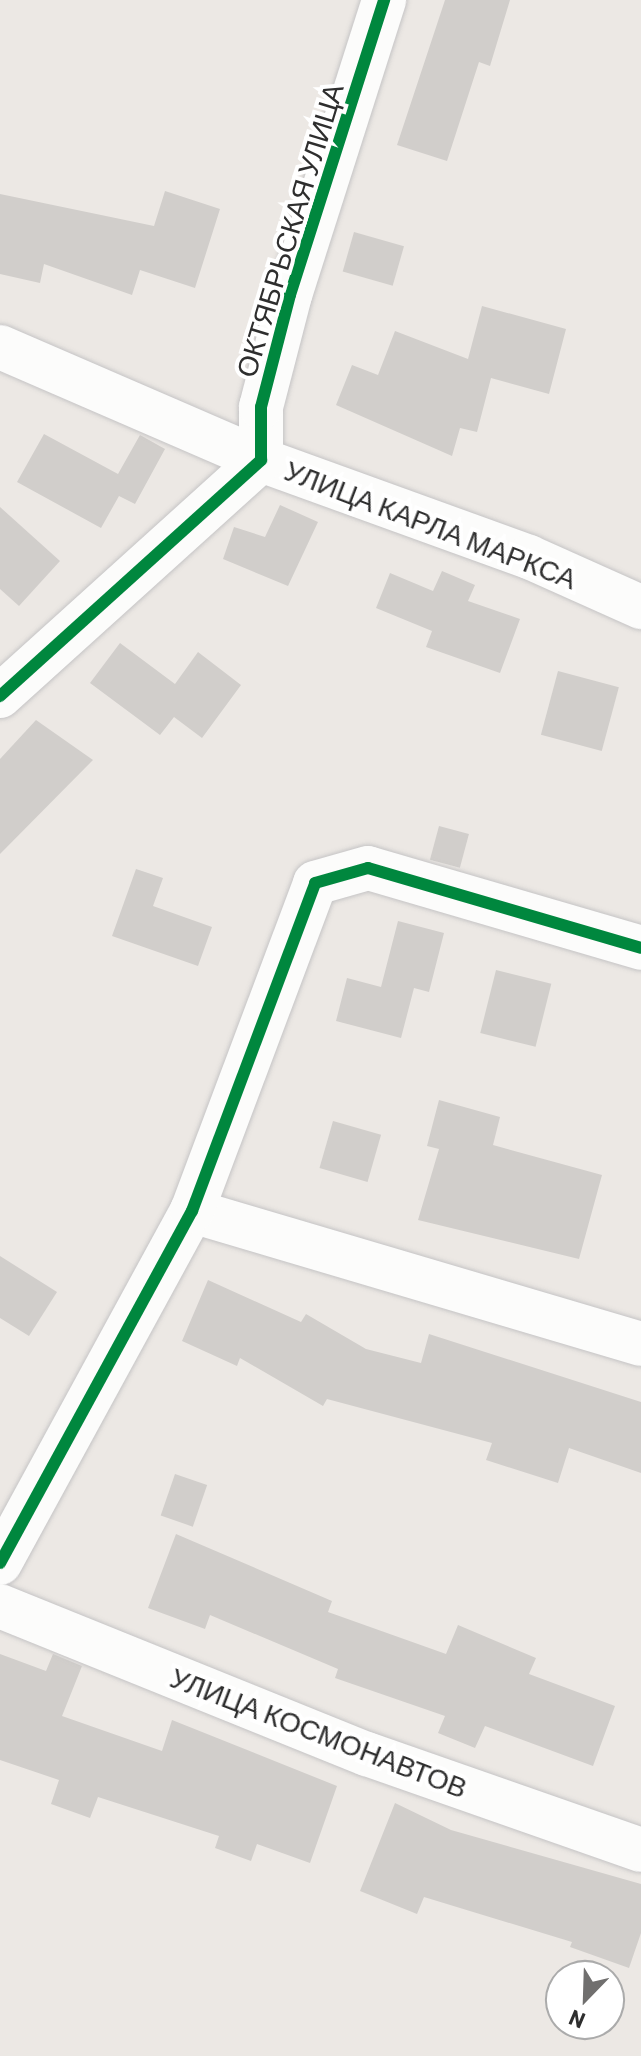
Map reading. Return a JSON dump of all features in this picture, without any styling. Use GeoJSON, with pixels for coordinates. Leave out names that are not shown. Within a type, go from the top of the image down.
{"type":"FeatureCollection","features":[{"type":"Feature","properties":{"kind":"street","name":"ОКТЯБРЬСКАЯ УЛИЦА"},"geometry":{"type":"LineString","coordinates":[[261,460],[261,407],[290,295],[384,0]]}},
{"type":"Feature","properties":{"kind":"street","name":"УЛИЦА КАРЛА МАРКСА"},"geometry":{"type":"LineString","coordinates":[[0,347],[261,460],[529,557],[641,607]]}},
{"type":"Feature","properties":{"kind":"street"},"geometry":{"type":"LineString","coordinates":[[0,696],[82,629],[261,460]]}},
{"type":"Feature","properties":{"kind":"street"},"geometry":{"type":"LineString","coordinates":[[0,1563],[192,1211],[315,883],[368,868],[641,948]]}},
{"type":"Feature","properties":{"kind":"street"},"geometry":{"type":"LineString","coordinates":[[192,1211],[641,1344]]}},
{"type":"Feature","properties":{"kind":"street","name":"УЛИЦА КОСМОНАВТОВ"},"geometry":{"type":"LineString","coordinates":[[0,1606],[367,1754],[641,1850]]}},
{"type":"Feature","properties":{"kind":"building"},"geometry":{"type":"Polygon","coordinates":[[[445,0],[510,0],[490,66],[479,62],[447,161],[397,145],[445,0]]]}},
{"type":"Feature","properties":{"kind":"building"},"geometry":{"type":"Polygon","coordinates":[[[165,191],[220,209],[195,288],[140,270],[132,295],[44,264],[40,283],[0,274],[0,194],[154,226],[165,191]]]}},
{"type":"Feature","properties":{"kind":"building"},"geometry":{"type":"Polygon","coordinates":[[[354,232],[404,246],[393,286],[343,271],[354,232]]]}},
{"type":"Feature","properties":{"kind":"building"},"geometry":{"type":"Polygon","coordinates":[[[482,306],[566,329],[549,394],[491,378],[477,432],[460,428],[452,456],[336,405],[352,365],[378,375],[395,331],[468,359],[482,306]]]}},
{"type":"Feature","properties":{"kind":"building"},"geometry":{"type":"Polygon","coordinates":[[[44,434],[118,474],[140,435],[165,449],[135,504],[119,496],[101,528],[17,482],[44,434]]]}},
{"type":"Feature","properties":{"kind":"building"},"geometry":{"type":"Polygon","coordinates":[[[280,505],[318,522],[288,586],[223,559],[234,527],[265,537],[280,505]]]}},
{"type":"Feature","properties":{"kind":"building"},"geometry":{"type":"Polygon","coordinates":[[[0,507],[60,561],[19,606],[0,589],[0,507]]]}},
{"type":"Feature","properties":{"kind":"building"},"geometry":{"type":"Polygon","coordinates":[[[442,571],[475,585],[468,601],[520,619],[500,673],[426,647],[432,631],[376,608],[390,573],[433,591],[442,571]]]}},
{"type":"Feature","properties":{"kind":"building"},"geometry":{"type":"Polygon","coordinates":[[[120,643],[175,684],[198,652],[241,685],[202,738],[174,717],[160,735],[90,683],[120,643]]]}},
{"type":"Feature","properties":{"kind":"building"},"geometry":{"type":"Polygon","coordinates":[[[558,671],[619,687],[602,751],[541,735],[558,671]]]}},
{"type":"Feature","properties":{"kind":"building"},"geometry":{"type":"Polygon","coordinates":[[[36,720],[93,760],[0,854],[0,759],[36,720]]]}},
{"type":"Feature","properties":{"kind":"building"},"geometry":{"type":"Polygon","coordinates":[[[439,826],[469,834],[460,868],[430,860],[439,826]]]}},
{"type":"Feature","properties":{"kind":"building"},"geometry":{"type":"Polygon","coordinates":[[[136,869],[163,878],[153,906],[212,927],[198,966],[112,936],[136,869]]]}},
{"type":"Feature","properties":{"kind":"building"},"geometry":{"type":"Polygon","coordinates":[[[398,921],[444,933],[429,992],[414,988],[401,1038],[336,1021],[347,978],[381,987],[398,921]]]}},
{"type":"Feature","properties":{"kind":"building"},"geometry":{"type":"Polygon","coordinates":[[[496,970],[551,984],[536,1047],[480,1033],[496,970]]]}},
{"type":"Feature","properties":{"kind":"building"},"geometry":{"type":"Polygon","coordinates":[[[439,1100],[500,1117],[493,1145],[602,1175],[579,1259],[418,1220],[439,1149],[427,1146],[439,1100]]]}},
{"type":"Feature","properties":{"kind":"building"},"geometry":{"type":"Polygon","coordinates":[[[333,1121],[381,1135],[368,1182],[319,1168],[333,1121]]]}},
{"type":"Feature","properties":{"kind":"building"},"geometry":{"type":"Polygon","coordinates":[[[0,1256],[57,1292],[29,1336],[0,1318],[0,1256]]]}},
{"type":"Feature","properties":{"kind":"building"},"geometry":{"type":"Polygon","coordinates":[[[208,1280],[301,1322],[306,1314],[366,1349],[421,1363],[429,1334],[641,1402],[641,1473],[569,1448],[558,1483],[486,1460],[492,1443],[327,1399],[323,1406],[240,1358],[237,1366],[182,1341],[208,1280]]]}},
{"type":"Feature","properties":{"kind":"building"},"geometry":{"type":"Polygon","coordinates":[[[175,1474],[207,1485],[193,1527],[161,1516],[175,1474]]]}},
{"type":"Feature","properties":{"kind":"building"},"geometry":{"type":"Polygon","coordinates":[[[176,1534],[332,1601],[328,1612],[446,1654],[458,1625],[536,1658],[529,1674],[615,1706],[593,1766],[485,1726],[475,1748],[438,1733],[445,1716],[335,1678],[338,1669],[210,1615],[205,1629],[148,1608],[176,1534]]]}},
{"type":"Feature","properties":{"kind":"building"},"geometry":{"type":"Polygon","coordinates":[[[0,1654],[46,1671],[53,1654],[82,1666],[62,1716],[162,1751],[172,1720],[337,1786],[310,1863],[257,1844],[251,1861],[215,1848],[219,1836],[98,1797],[90,1818],[51,1804],[59,1780],[0,1760],[0,1654]]]}},
{"type":"Feature","properties":{"kind":"building"},"geometry":{"type":"Polygon","coordinates":[[[395,1803],[451,1830],[641,1884],[641,1933],[629,1968],[625,1967],[625,1960],[607,1960],[570,1947],[572,1942],[424,1897],[417,1914],[360,1891],[395,1803]]]}},
{"type":"Feature","properties":{"kind":"cycle path"},"geometry":{"type":"LineString","coordinates":[[0,696],[261,460],[261,407],[290,295],[384,0]]}},
{"type":"Feature","properties":{"kind":"cycle path"},"geometry":{"type":"LineString","coordinates":[[0,1563],[192,1211],[315,883],[368,868],[641,948]]}}]}
